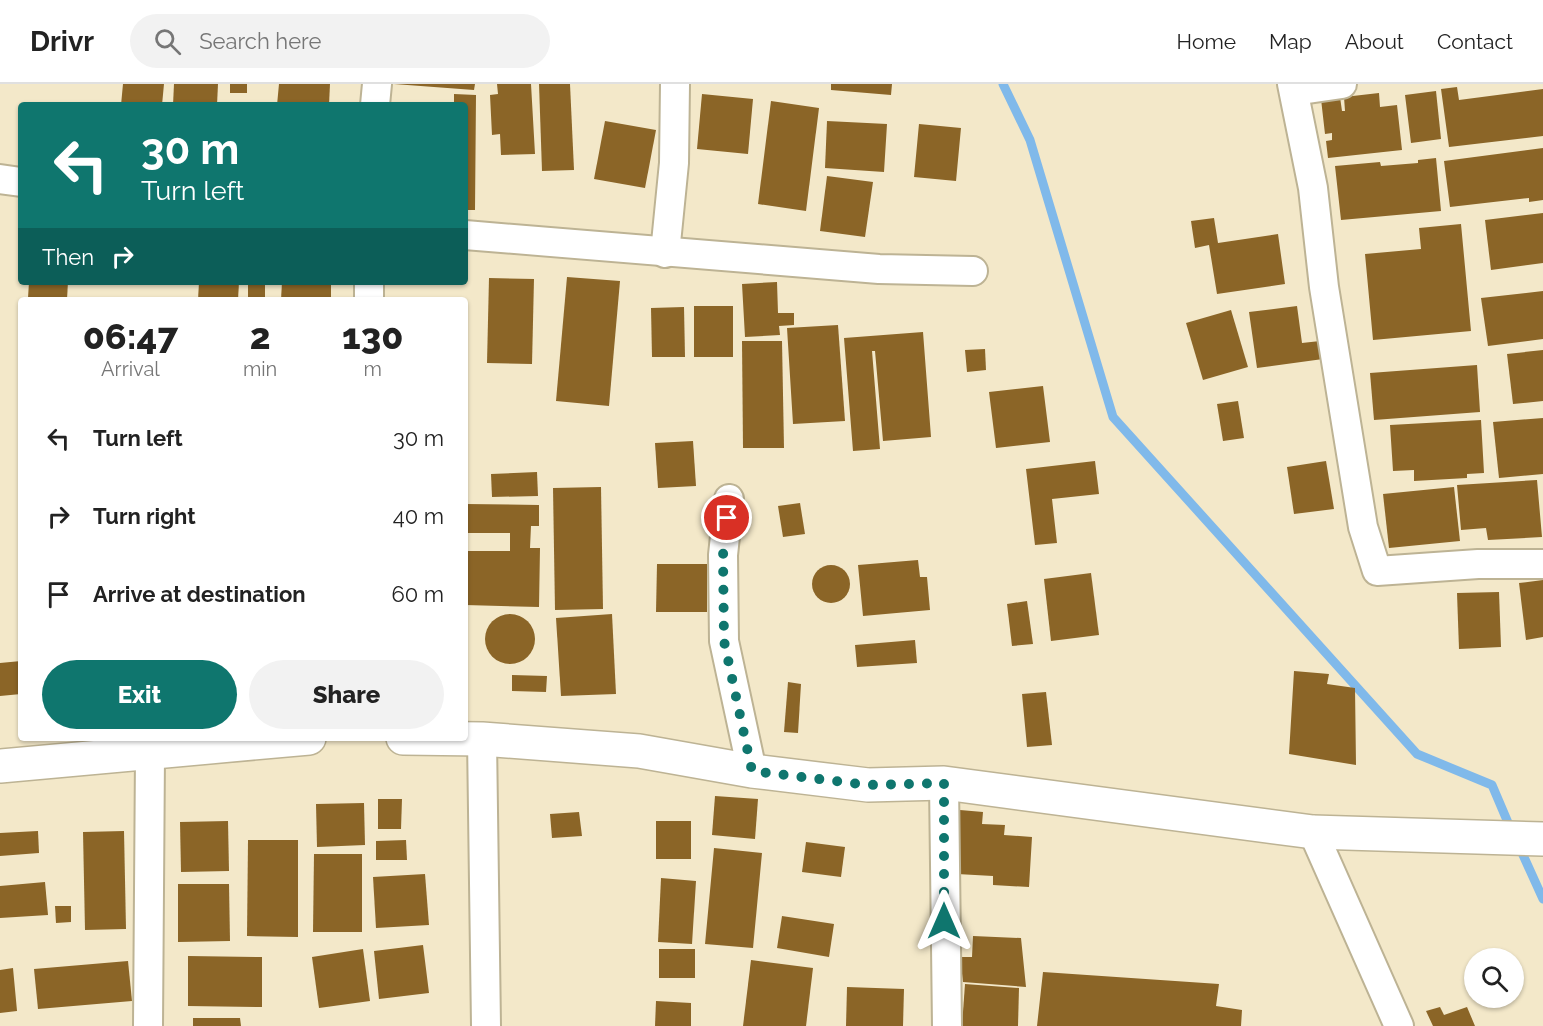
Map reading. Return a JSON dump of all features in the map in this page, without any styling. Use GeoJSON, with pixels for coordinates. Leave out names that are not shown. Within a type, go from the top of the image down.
{"type":"FeatureCollection","features":[{"type":"Feature","properties":{"kind":"main road"},"geometry":{"type":"LineString","coordinates":[[468,739],[639,751],[752,771],[868,785],[944,783],[1313,832],[1543,839]]}},
{"type":"Feature","properties":{"kind":"main road"},"geometry":{"type":"LineString","coordinates":[[0,765],[150,754],[279,741]]}},
{"type":"Feature","properties":{"kind":"street"},"geometry":{"type":"LineString","coordinates":[[375,102],[377,84]]}},
{"type":"Feature","properties":{"kind":"street"},"geometry":{"type":"LineString","coordinates":[[665,253],[674,162],[675,84]]}},
{"type":"Feature","properties":{"kind":"street"},"geometry":{"type":"LineString","coordinates":[[1342,84],[1293,87],[1313,188],[1324,287],[1363,527],[1377,571],[1478,564],[1543,564]]}},
{"type":"Feature","properties":{"kind":"street"},"geometry":{"type":"LineString","coordinates":[[0,179],[18,182]]}},
{"type":"Feature","properties":{"kind":"street"},"geometry":{"type":"LineString","coordinates":[[468,235],[665,253],[879,268],[973,271]]}},
{"type":"Feature","properties":{"kind":"street"},"geometry":{"type":"LineString","coordinates":[[729,499],[723,555],[724,641],[752,771]]}},
{"type":"Feature","properties":{"kind":"street"},"geometry":{"type":"LineString","coordinates":[[482,739],[486,1026]]}},
{"type":"Feature","properties":{"kind":"street"},"geometry":{"type":"LineString","coordinates":[[148,1026],[150,754]]}},
{"type":"Feature","properties":{"kind":"street"},"geometry":{"type":"LineString","coordinates":[[944,783],[947,1026]]}},
{"type":"Feature","properties":{"kind":"street"},"geometry":{"type":"LineString","coordinates":[[1313,832],[1399,1026]]}},
{"type":"Feature","properties":{"kind":"building"},"geometry":{"type":"Polygon","coordinates":[[[123,84],[164,84],[162,102],[121,102],[123,84]]]}},
{"type":"Feature","properties":{"kind":"building"},"geometry":{"type":"Polygon","coordinates":[[[174,84],[218,84],[217,102],[173,102],[174,84]]]}},
{"type":"Feature","properties":{"kind":"building"},"geometry":{"type":"Polygon","coordinates":[[[230,84],[247,84],[247,93],[230,93],[230,84]]]}},
{"type":"Feature","properties":{"kind":"building"},"geometry":{"type":"Polygon","coordinates":[[[279,84],[330,84],[329,102],[277,102],[279,84]]]}},
{"type":"Feature","properties":{"kind":"building"},"geometry":{"type":"Polygon","coordinates":[[[394,84],[475,84],[474,90],[394,84]]]}},
{"type":"Feature","properties":{"kind":"building"},"geometry":{"type":"Polygon","coordinates":[[[497,84],[531,84],[535,154],[501,155],[500,134],[492,135],[490,95],[498,94],[497,84]]]}},
{"type":"Feature","properties":{"kind":"building"},"geometry":{"type":"Polygon","coordinates":[[[539,84],[570,84],[574,170],[542,171],[539,84]]]}},
{"type":"Feature","properties":{"kind":"building"},"geometry":{"type":"Polygon","coordinates":[[[831,84],[892,84],[891,95],[831,90],[831,84]]]}},
{"type":"Feature","properties":{"kind":"building"},"geometry":{"type":"Polygon","coordinates":[[[1457,87],[1459,100],[1543,89],[1543,136],[1449,147],[1441,89],[1457,87]]]}},
{"type":"Feature","properties":{"kind":"building"},"geometry":{"type":"Polygon","coordinates":[[[1436,91],[1441,139],[1411,143],[1405,95],[1436,91]]]}},
{"type":"Feature","properties":{"kind":"building"},"geometry":{"type":"Polygon","coordinates":[[[1379,93],[1380,107],[1397,105],[1402,150],[1328,158],[1326,141],[1332,140],[1332,133],[1325,134],[1321,99],[1340,97],[1342,111],[1345,111],[1344,97],[1379,93]]]}},
{"type":"Feature","properties":{"kind":"building"},"geometry":{"type":"Polygon","coordinates":[[[454,94],[476,95],[475,210],[468,210],[468,102],[454,102],[454,94]]]}},
{"type":"Feature","properties":{"kind":"building"},"geometry":{"type":"Polygon","coordinates":[[[702,94],[753,99],[748,154],[697,149],[702,94]]]}},
{"type":"Feature","properties":{"kind":"building"},"geometry":{"type":"Polygon","coordinates":[[[771,101],[819,108],[806,211],[758,204],[771,101]]]}},
{"type":"Feature","properties":{"kind":"building"},"geometry":{"type":"Polygon","coordinates":[[[605,121],[656,130],[645,188],[594,179],[605,121]]]}},
{"type":"Feature","properties":{"kind":"building"},"geometry":{"type":"Polygon","coordinates":[[[827,121],[887,124],[884,172],[825,168],[827,121]]]}},
{"type":"Feature","properties":{"kind":"building"},"geometry":{"type":"Polygon","coordinates":[[[919,124],[961,128],[956,181],[914,177],[919,124]]]}},
{"type":"Feature","properties":{"kind":"building"},"geometry":{"type":"Polygon","coordinates":[[[1543,148],[1543,200],[1529,202],[1529,198],[1450,207],[1444,161],[1543,148]]]}},
{"type":"Feature","properties":{"kind":"building"},"geometry":{"type":"Polygon","coordinates":[[[1436,158],[1441,211],[1341,220],[1335,166],[1380,162],[1381,166],[1418,163],[1418,160],[1436,158]]]}},
{"type":"Feature","properties":{"kind":"building"},"geometry":{"type":"Polygon","coordinates":[[[827,176],[873,182],[865,237],[820,231],[827,176]]]}},
{"type":"Feature","properties":{"kind":"building"},"geometry":{"type":"Polygon","coordinates":[[[1543,213],[1543,263],[1491,270],[1485,220],[1543,213]]]}},
{"type":"Feature","properties":{"kind":"building"},"geometry":{"type":"Polygon","coordinates":[[[1214,218],[1218,243],[1278,234],[1285,284],[1217,294],[1209,245],[1195,248],[1191,221],[1214,218]]]}},
{"type":"Feature","properties":{"kind":"building"},"geometry":{"type":"Polygon","coordinates":[[[1461,224],[1471,331],[1373,340],[1365,254],[1421,249],[1419,228],[1461,224]]]}},
{"type":"Feature","properties":{"kind":"building"},"geometry":{"type":"Polygon","coordinates":[[[567,277],[620,281],[609,406],[556,401],[567,277]]]}},
{"type":"Feature","properties":{"kind":"building"},"geometry":{"type":"Polygon","coordinates":[[[489,278],[534,279],[532,364],[487,363],[489,278]]]}},
{"type":"Feature","properties":{"kind":"building"},"geometry":{"type":"Polygon","coordinates":[[[777,282],[778,313],[794,313],[794,325],[779,326],[780,335],[745,337],[742,284],[777,282]]]}},
{"type":"Feature","properties":{"kind":"building"},"geometry":{"type":"Polygon","coordinates":[[[29,285],[68,285],[67,297],[28,297],[29,285]]]}},
{"type":"Feature","properties":{"kind":"building"},"geometry":{"type":"Polygon","coordinates":[[[199,285],[239,285],[238,297],[198,297],[199,285]]]}},
{"type":"Feature","properties":{"kind":"building"},"geometry":{"type":"Polygon","coordinates":[[[248,285],[265,285],[265,297],[248,297],[248,285]]]}},
{"type":"Feature","properties":{"kind":"building"},"geometry":{"type":"Polygon","coordinates":[[[282,285],[331,285],[331,297],[281,297],[282,285]]]}},
{"type":"Feature","properties":{"kind":"building"},"geometry":{"type":"Polygon","coordinates":[[[1543,291],[1543,339],[1488,346],[1481,298],[1543,291]]]}},
{"type":"Feature","properties":{"kind":"building"},"geometry":{"type":"Polygon","coordinates":[[[694,306],[733,306],[733,357],[694,357],[694,306]]]}},
{"type":"Feature","properties":{"kind":"building"},"geometry":{"type":"Polygon","coordinates":[[[1297,306],[1302,343],[1320,341],[1323,359],[1257,368],[1249,312],[1297,306]]]}},
{"type":"Feature","properties":{"kind":"building"},"geometry":{"type":"Polygon","coordinates":[[[684,307],[685,357],[652,357],[651,308],[684,307]]]}},
{"type":"Feature","properties":{"kind":"building"},"geometry":{"type":"Polygon","coordinates":[[[1231,310],[1248,367],[1203,380],[1186,323],[1231,310]]]}},
{"type":"Feature","properties":{"kind":"building"},"geometry":{"type":"Polygon","coordinates":[[[838,325],[845,421],[793,424],[787,328],[838,325]]]}},
{"type":"Feature","properties":{"kind":"building"},"geometry":{"type":"Polygon","coordinates":[[[923,332],[931,437],[883,441],[875,351],[872,351],[880,449],[853,451],[844,338],[923,332]]]}},
{"type":"Feature","properties":{"kind":"building"},"geometry":{"type":"Polygon","coordinates":[[[742,341],[782,341],[784,448],[743,448],[742,341]]]}},
{"type":"Feature","properties":{"kind":"building"},"geometry":{"type":"Polygon","coordinates":[[[985,349],[986,370],[967,372],[965,350],[985,349]]]}},
{"type":"Feature","properties":{"kind":"building"},"geometry":{"type":"Polygon","coordinates":[[[1543,350],[1543,401],[1513,404],[1507,354],[1543,350]]]}},
{"type":"Feature","properties":{"kind":"building"},"geometry":{"type":"Polygon","coordinates":[[[1477,365],[1480,412],[1374,420],[1370,373],[1477,365]]]}},
{"type":"Feature","properties":{"kind":"building"},"geometry":{"type":"Polygon","coordinates":[[[1043,386],[1050,442],[996,448],[989,392],[1043,386]]]}},
{"type":"Feature","properties":{"kind":"building"},"geometry":{"type":"Polygon","coordinates":[[[1238,401],[1244,438],[1223,441],[1217,404],[1238,401]]]}},
{"type":"Feature","properties":{"kind":"building"},"geometry":{"type":"Polygon","coordinates":[[[1543,418],[1543,474],[1499,478],[1493,422],[1543,418]]]}},
{"type":"Feature","properties":{"kind":"building"},"geometry":{"type":"Polygon","coordinates":[[[1481,420],[1484,473],[1467,474],[1467,478],[1414,481],[1414,470],[1393,471],[1390,425],[1481,420]]]}},
{"type":"Feature","properties":{"kind":"building"},"geometry":{"type":"Polygon","coordinates":[[[693,441],[696,486],[658,488],[655,443],[693,441]]]}},
{"type":"Feature","properties":{"kind":"building"},"geometry":{"type":"Polygon","coordinates":[[[1095,461],[1099,494],[1052,499],[1057,543],[1035,545],[1026,469],[1095,461]]]}},
{"type":"Feature","properties":{"kind":"building"},"geometry":{"type":"Polygon","coordinates":[[[1326,461],[1334,509],[1294,514],[1287,467],[1326,461]]]}},
{"type":"Feature","properties":{"kind":"building"},"geometry":{"type":"Polygon","coordinates":[[[537,472],[538,496],[492,497],[491,474],[537,472]]]}},
{"type":"Feature","properties":{"kind":"building"},"geometry":{"type":"Polygon","coordinates":[[[1537,480],[1542,537],[1488,540],[1486,528],[1461,530],[1457,485],[1537,480]]]}},
{"type":"Feature","properties":{"kind":"building"},"geometry":{"type":"Polygon","coordinates":[[[601,487],[603,609],[555,610],[553,488],[601,487]]]}},
{"type":"Feature","properties":{"kind":"building"},"geometry":{"type":"Polygon","coordinates":[[[1454,487],[1460,541],[1389,548],[1383,494],[1454,487]]]}},
{"type":"Feature","properties":{"kind":"building"},"geometry":{"type":"Polygon","coordinates":[[[800,503],[805,534],[783,537],[778,506],[800,503]]]}},
{"type":"Feature","properties":{"kind":"building"},"geometry":{"type":"Polygon","coordinates":[[[468,504],[539,505],[539,526],[531,526],[530,548],[540,548],[539,607],[468,605],[468,551],[510,551],[510,533],[468,533],[468,504]]]}},
{"type":"Feature","properties":{"kind":"building"},"geometry":{"type":"Polygon","coordinates":[[[918,560],[920,577],[927,577],[930,610],[863,616],[858,565],[918,560]]]}},
{"type":"Feature","properties":{"kind":"building"},"geometry":{"type":"Polygon","coordinates":[[[657,564],[707,564],[707,612],[656,612],[657,564]]]}},
{"type":"Feature","properties":{"kind":"building"},"geometry":{"type":"Polygon","coordinates":[[[831,565],[845,570],[850,584],[845,598],[831,603],[817,598],[812,584],[817,570],[831,565]]]}},
{"type":"Feature","properties":{"kind":"building"},"geometry":{"type":"Polygon","coordinates":[[[1091,573],[1099,635],[1051,641],[1044,579],[1091,573]]]}},
{"type":"Feature","properties":{"kind":"building"},"geometry":{"type":"Polygon","coordinates":[[[1543,580],[1543,637],[1526,640],[1519,583],[1543,580]]]}},
{"type":"Feature","properties":{"kind":"building"},"geometry":{"type":"Polygon","coordinates":[[[1499,592],[1501,647],[1459,649],[1457,593],[1499,592]]]}},
{"type":"Feature","properties":{"kind":"building"},"geometry":{"type":"Polygon","coordinates":[[[1027,601],[1033,644],[1012,646],[1007,604],[1027,601]]]}},
{"type":"Feature","properties":{"kind":"building"},"geometry":{"type":"Polygon","coordinates":[[[510,614],[519,616],[530,625],[535,639],[533,648],[524,659],[510,664],[501,662],[490,653],[485,639],[487,630],[496,619],[510,614]]]}},
{"type":"Feature","properties":{"kind":"building"},"geometry":{"type":"Polygon","coordinates":[[[612,614],[616,694],[561,696],[556,618],[612,614]]]}},
{"type":"Feature","properties":{"kind":"building"},"geometry":{"type":"Polygon","coordinates":[[[915,640],[917,663],[857,667],[855,645],[915,640]]]}},
{"type":"Feature","properties":{"kind":"building"},"geometry":{"type":"Polygon","coordinates":[[[18,661],[18,694],[0,696],[0,663],[18,661]]]}},
{"type":"Feature","properties":{"kind":"building"},"geometry":{"type":"Polygon","coordinates":[[[1294,671],[1329,674],[1327,684],[1355,688],[1356,765],[1289,754],[1294,671]]]}},
{"type":"Feature","properties":{"kind":"building"},"geometry":{"type":"Polygon","coordinates":[[[512,675],[547,676],[546,692],[512,691],[512,675]]]}},
{"type":"Feature","properties":{"kind":"building"},"geometry":{"type":"Polygon","coordinates":[[[788,682],[801,684],[798,733],[784,732],[788,682]]]}},
{"type":"Feature","properties":{"kind":"building"},"geometry":{"type":"Polygon","coordinates":[[[1046,692],[1052,745],[1027,747],[1022,694],[1046,692]]]}},
{"type":"Feature","properties":{"kind":"building"},"geometry":{"type":"Polygon","coordinates":[[[715,796],[758,799],[755,839],[712,835],[715,796]]]}},
{"type":"Feature","properties":{"kind":"building"},"geometry":{"type":"Polygon","coordinates":[[[378,799],[402,799],[401,829],[378,829],[378,799]]]}},
{"type":"Feature","properties":{"kind":"building"},"geometry":{"type":"Polygon","coordinates":[[[364,803],[365,845],[317,847],[316,804],[364,803]]]}},
{"type":"Feature","properties":{"kind":"building"},"geometry":{"type":"Polygon","coordinates":[[[960,810],[983,812],[982,824],[1005,825],[1004,835],[1032,837],[1029,887],[993,885],[993,876],[957,874],[960,810]]]}},
{"type":"Feature","properties":{"kind":"building"},"geometry":{"type":"Polygon","coordinates":[[[579,812],[582,836],[552,838],[550,814],[579,812]]]}},
{"type":"Feature","properties":{"kind":"building"},"geometry":{"type":"Polygon","coordinates":[[[228,821],[229,871],[181,872],[180,822],[228,821]]]}},
{"type":"Feature","properties":{"kind":"building"},"geometry":{"type":"Polygon","coordinates":[[[656,821],[691,821],[691,859],[656,859],[656,821]]]}},
{"type":"Feature","properties":{"kind":"building"},"geometry":{"type":"Polygon","coordinates":[[[38,831],[39,853],[0,856],[0,833],[38,831]]]}},
{"type":"Feature","properties":{"kind":"building"},"geometry":{"type":"Polygon","coordinates":[[[124,831],[126,929],[85,930],[83,832],[124,831]]]}},
{"type":"Feature","properties":{"kind":"building"},"geometry":{"type":"Polygon","coordinates":[[[248,840],[298,840],[298,937],[247,936],[248,840]]]}},
{"type":"Feature","properties":{"kind":"building"},"geometry":{"type":"Polygon","coordinates":[[[406,840],[407,860],[376,860],[376,841],[406,840]]]}},
{"type":"Feature","properties":{"kind":"building"},"geometry":{"type":"Polygon","coordinates":[[[806,842],[845,847],[841,877],[802,872],[806,842]]]}},
{"type":"Feature","properties":{"kind":"building"},"geometry":{"type":"Polygon","coordinates":[[[714,848],[762,853],[753,948],[705,944],[714,848]]]}},
{"type":"Feature","properties":{"kind":"building"},"geometry":{"type":"Polygon","coordinates":[[[314,854],[362,854],[362,932],[313,932],[314,854]]]}},
{"type":"Feature","properties":{"kind":"building"},"geometry":{"type":"Polygon","coordinates":[[[425,874],[429,925],[376,928],[373,877],[425,874]]]}},
{"type":"Feature","properties":{"kind":"building"},"geometry":{"type":"Polygon","coordinates":[[[661,878],[696,881],[692,944],[658,942],[661,878]]]}},
{"type":"Feature","properties":{"kind":"building"},"geometry":{"type":"Polygon","coordinates":[[[45,882],[48,915],[0,918],[0,886],[45,882]]]}},
{"type":"Feature","properties":{"kind":"building"},"geometry":{"type":"Polygon","coordinates":[[[178,884],[229,884],[230,941],[178,942],[178,884]]]}},
{"type":"Feature","properties":{"kind":"building"},"geometry":{"type":"Polygon","coordinates":[[[55,906],[71,906],[71,922],[56,923],[55,906]]]}},
{"type":"Feature","properties":{"kind":"building"},"geometry":{"type":"Polygon","coordinates":[[[782,916],[834,924],[829,957],[777,948],[782,916]]]}},
{"type":"Feature","properties":{"kind":"building"},"geometry":{"type":"Polygon","coordinates":[[[973,936],[1021,938],[1026,987],[963,982],[960,957],[972,957],[973,936]]]}},
{"type":"Feature","properties":{"kind":"building"},"geometry":{"type":"Polygon","coordinates":[[[423,945],[429,993],[379,999],[374,951],[423,945]]]}},
{"type":"Feature","properties":{"kind":"building"},"geometry":{"type":"Polygon","coordinates":[[[363,949],[370,1001],[319,1008],[312,957],[363,949]]]}},
{"type":"Feature","properties":{"kind":"building"},"geometry":{"type":"Polygon","coordinates":[[[659,949],[695,949],[695,978],[659,978],[659,949]]]}},
{"type":"Feature","properties":{"kind":"building"},"geometry":{"type":"Polygon","coordinates":[[[188,956],[262,957],[262,1007],[188,1006],[188,956]]]}},
{"type":"Feature","properties":{"kind":"building"},"geometry":{"type":"Polygon","coordinates":[[[751,960],[813,968],[806,1026],[743,1026],[751,960]]]}},
{"type":"Feature","properties":{"kind":"building"},"geometry":{"type":"Polygon","coordinates":[[[128,961],[132,1001],[38,1009],[34,969],[128,961]]]}},
{"type":"Feature","properties":{"kind":"building"},"geometry":{"type":"Polygon","coordinates":[[[13,968],[17,1011],[0,1013],[0,970],[13,968]]]}},
{"type":"Feature","properties":{"kind":"building"},"geometry":{"type":"Polygon","coordinates":[[[1043,972],[1219,984],[1216,1006],[1242,1010],[1241,1026],[1037,1026],[1043,972]]]}},
{"type":"Feature","properties":{"kind":"building"},"geometry":{"type":"Polygon","coordinates":[[[965,984],[1019,988],[1018,1026],[962,1026],[965,984]]]}},
{"type":"Feature","properties":{"kind":"building"},"geometry":{"type":"Polygon","coordinates":[[[847,987],[904,989],[903,1026],[846,1026],[847,987]]]}},
{"type":"Feature","properties":{"kind":"building"},"geometry":{"type":"Polygon","coordinates":[[[656,1001],[691,1003],[691,1026],[655,1026],[656,1001]]]}},
{"type":"Feature","properties":{"kind":"building"},"geometry":{"type":"Polygon","coordinates":[[[1440,1007],[1444,1015],[1467,1008],[1475,1026],[1433,1026],[1426,1011],[1440,1007]]]}},
{"type":"Feature","properties":{"kind":"building"},"geometry":{"type":"Polygon","coordinates":[[[193,1018],[240,1018],[241,1026],[193,1026],[193,1018]]]}},
{"type":"Feature","properties":{"kind":"waterway"},"geometry":{"type":"LineString","coordinates":[[1003,84],[1030,140],[1113,417],[1417,754],[1492,785],[1512,832]]}},
{"type":"Feature","properties":{"kind":"waterway"},"geometry":{"type":"LineString","coordinates":[[1518,844],[1543,899]]}},
{"type":"Feature","properties":{"kind":"route"},"geometry":{"type":"LineString","coordinates":[[727,518],[723,555],[724,641],[752,771],[868,785],[944,783],[944,921]]}}]}
